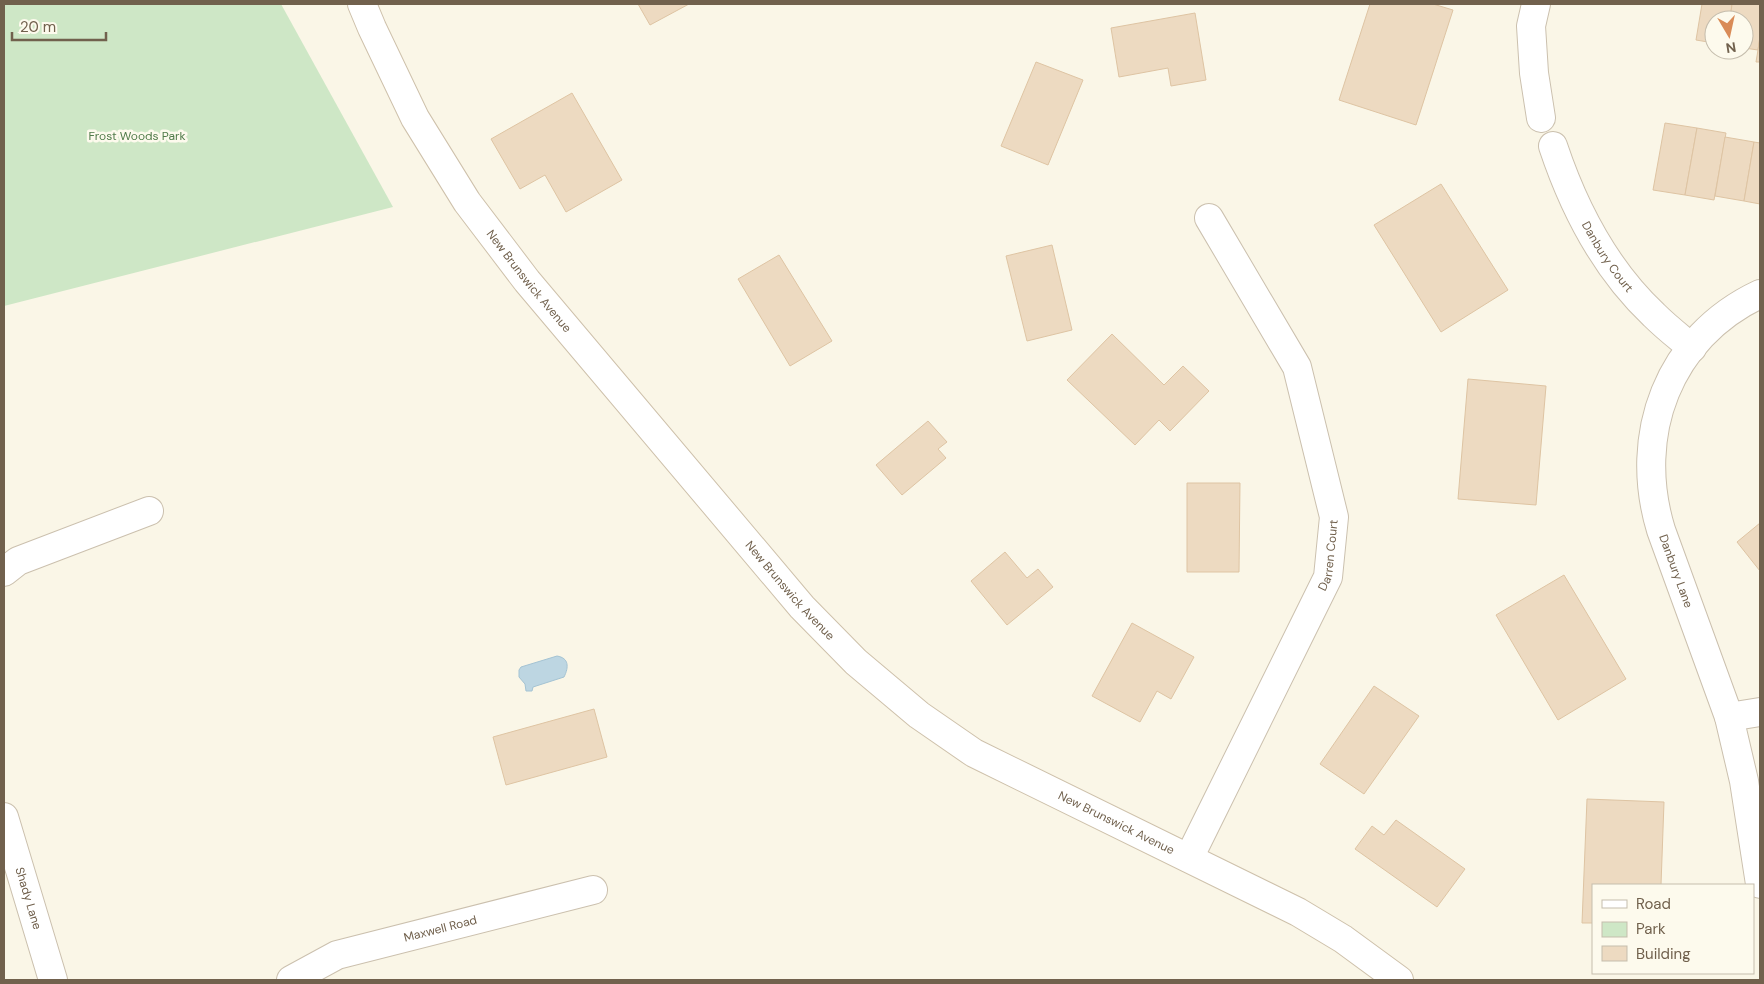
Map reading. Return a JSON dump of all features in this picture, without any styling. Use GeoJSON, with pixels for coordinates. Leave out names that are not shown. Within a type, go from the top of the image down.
{"type":"FeatureCollection","features":[{"type":"Feature","properties":{"kind":"street","name":"New Brunswick Avenue"},"geometry":{"type":"LineString","coordinates":[[362,4],[415,118],[467,202],[527,281],[802,607],[856,662],[919,715],[974,753],[1298,912],[1342,939],[1399,980]]}},
{"type":"Feature","properties":{"kind":"street"},"geometry":{"type":"LineString","coordinates":[[1536,4],[1530,26],[1534,73],[1542,118]]}},
{"type":"Feature","properties":{"kind":"street","name":"Danbury Court"},"geometry":{"type":"LineString","coordinates":[[1553,146],[1566,184],[1582,220],[1603,254],[1626,285],[1653,315],[1692,348]]}},
{"type":"Feature","properties":{"kind":"street","name":"Darren Court"},"geometry":{"type":"LineString","coordinates":[[1189,858],[1328,577],[1334,517],[1297,367],[1209,218]]}},
{"type":"Feature","properties":{"kind":"street","name":"Danbury Lane"},"geometry":{"type":"LineString","coordinates":[[1760,294],[1724,316],[1709,328],[1692,348],[1673,376],[1658,412],[1651,452],[1652,492],[1661,530],[1729,717],[1744,781],[1760,884]]}},
{"type":"Feature","properties":{"kind":"street"},"geometry":{"type":"LineString","coordinates":[[4,572],[18,561],[149,511]]}},
{"type":"Feature","properties":{"kind":"street"},"geometry":{"type":"LineString","coordinates":[[1729,717],[1760,712]]}},
{"type":"Feature","properties":{"kind":"street","name":"Shady Lane"},"geometry":{"type":"LineString","coordinates":[[4,817],[53,980]]}},
{"type":"Feature","properties":{"kind":"street","name":"Maxwell Road"},"geometry":{"type":"LineString","coordinates":[[291,980],[337,955],[593,890]]}},
{"type":"Feature","properties":{"kind":"green space","name":"Frost Woods Park"},"geometry":{"type":"Polygon","coordinates":[[[4,4],[281,4],[393,207],[4,306],[4,4]]]}},
{"type":"Feature","properties":{"kind":"water"},"geometry":{"type":"Polygon","coordinates":[[[557,656],[564,659],[567,664],[564,677],[533,687],[532,691],[526,691],[525,684],[519,677],[521,667],[557,656]]]}},
{"type":"Feature","properties":{"kind":"building"},"geometry":{"type":"Polygon","coordinates":[[[638,4],[689,4],[650,25],[638,4]]]}},
{"type":"Feature","properties":{"kind":"building"},"geometry":{"type":"Polygon","coordinates":[[[1370,4],[1433,4],[1453,10],[1416,125],[1339,100],[1370,4]]]}},
{"type":"Feature","properties":{"kind":"building"},"geometry":{"type":"Polygon","coordinates":[[[1702,4],[1732,4],[1731,10],[1704,10],[1704,41],[1696,40],[1702,4]]]}},
{"type":"Feature","properties":{"kind":"building"},"geometry":{"type":"Polygon","coordinates":[[[1732,4],[1760,4],[1758,50],[1754,49],[1754,10],[1731,10],[1732,4]]]}},
{"type":"Feature","properties":{"kind":"building"},"geometry":{"type":"Polygon","coordinates":[[[1195,13],[1206,80],[1171,86],[1168,68],[1119,77],[1111,28],[1195,13]]]}},
{"type":"Feature","properties":{"kind":"building"},"geometry":{"type":"Polygon","coordinates":[[[1760,38],[1760,62],[1756,62],[1760,38]]]}},
{"type":"Feature","properties":{"kind":"building"},"geometry":{"type":"Polygon","coordinates":[[[1036,62],[1083,80],[1048,165],[1001,146],[1036,62]]]}},
{"type":"Feature","properties":{"kind":"building"},"geometry":{"type":"Polygon","coordinates":[[[572,93],[622,180],[566,212],[545,175],[520,189],[491,139],[572,93]]]}},
{"type":"Feature","properties":{"kind":"building"},"geometry":{"type":"Polygon","coordinates":[[[1665,123],[1697,128],[1685,195],[1653,190],[1665,123]]]}},
{"type":"Feature","properties":{"kind":"building"},"geometry":{"type":"Polygon","coordinates":[[[1697,128],[1726,133],[1714,200],[1685,195],[1697,128]]]}},
{"type":"Feature","properties":{"kind":"building"},"geometry":{"type":"Polygon","coordinates":[[[1725,137],[1754,142],[1744,201],[1715,196],[1725,137]]]}},
{"type":"Feature","properties":{"kind":"building"},"geometry":{"type":"Polygon","coordinates":[[[1754,142],[1760,143],[1760,204],[1744,201],[1754,142]]]}},
{"type":"Feature","properties":{"kind":"building"},"geometry":{"type":"Polygon","coordinates":[[[1441,184],[1508,290],[1441,332],[1374,225],[1441,184]]]}},
{"type":"Feature","properties":{"kind":"building"},"geometry":{"type":"Polygon","coordinates":[[[1052,245],[1072,330],[1027,341],[1006,256],[1052,245]]]}},
{"type":"Feature","properties":{"kind":"building"},"geometry":{"type":"Polygon","coordinates":[[[779,255],[832,341],[790,366],[738,279],[779,255]]]}},
{"type":"Feature","properties":{"kind":"building"},"geometry":{"type":"Polygon","coordinates":[[[1112,334],[1164,385],[1183,366],[1209,391],[1170,431],[1159,420],[1135,445],[1067,380],[1112,334]]]}},
{"type":"Feature","properties":{"kind":"building"},"geometry":{"type":"Polygon","coordinates":[[[1468,379],[1546,386],[1536,505],[1458,499],[1468,379]]]}},
{"type":"Feature","properties":{"kind":"building"},"geometry":{"type":"Polygon","coordinates":[[[928,421],[947,442],[938,449],[946,458],[902,495],[876,465],[928,421]]]}},
{"type":"Feature","properties":{"kind":"building"},"geometry":{"type":"Polygon","coordinates":[[[1187,483],[1240,483],[1239,572],[1187,572],[1187,483]]]}},
{"type":"Feature","properties":{"kind":"building"},"geometry":{"type":"Polygon","coordinates":[[[1760,523],[1760,571],[1737,542],[1760,523]]]}},
{"type":"Feature","properties":{"kind":"building"},"geometry":{"type":"Polygon","coordinates":[[[1005,552],[1027,578],[1038,569],[1053,587],[1007,625],[971,581],[1005,552]]]}},
{"type":"Feature","properties":{"kind":"building"},"geometry":{"type":"Polygon","coordinates":[[[1564,575],[1626,679],[1558,720],[1496,615],[1564,575]]]}},
{"type":"Feature","properties":{"kind":"building"},"geometry":{"type":"Polygon","coordinates":[[[1132,623],[1194,657],[1171,699],[1157,691],[1140,722],[1092,696],[1132,623]]]}},
{"type":"Feature","properties":{"kind":"building"},"geometry":{"type":"Polygon","coordinates":[[[1374,686],[1419,716],[1364,794],[1320,764],[1374,686]]]}},
{"type":"Feature","properties":{"kind":"building"},"geometry":{"type":"Polygon","coordinates":[[[594,709],[607,757],[506,785],[493,737],[594,709]]]}},
{"type":"Feature","properties":{"kind":"building"},"geometry":{"type":"Polygon","coordinates":[[[1587,799],[1664,802],[1661,884],[1592,884],[1592,923],[1582,923],[1587,799]]]}},
{"type":"Feature","properties":{"kind":"building"},"geometry":{"type":"Polygon","coordinates":[[[1396,820],[1465,869],[1437,907],[1355,849],[1372,826],[1384,835],[1396,820]]]}}]}
